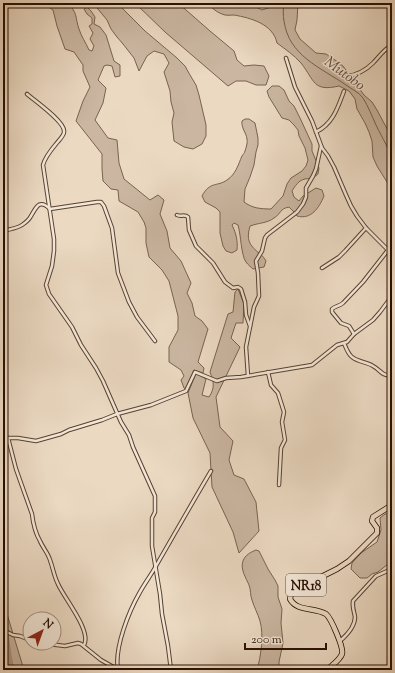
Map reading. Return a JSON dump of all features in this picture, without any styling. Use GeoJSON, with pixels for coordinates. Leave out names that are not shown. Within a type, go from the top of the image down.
{"type":"FeatureCollection","features":[{"type":"Feature","properties":{"kind":"main road","name":"NR18"},"geometry":{"type":"LineString","coordinates":[[340,642],[327,615],[296,606],[291,601],[290,594],[349,561],[377,533],[377,528],[372,521],[373,517],[392,505]]}},
{"type":"Feature","properties":{"kind":"main road"},"geometry":{"type":"LineString","coordinates":[[327,670],[342,654],[340,642]]}},
{"type":"Feature","properties":{"kind":"main road"},"geometry":{"type":"LineString","coordinates":[[125,670],[132,668],[139,670]]}},
{"type":"Feature","properties":{"kind":"street"},"geometry":{"type":"LineString","coordinates":[[347,76],[353,75],[365,69],[384,51],[392,46]]}},
{"type":"Feature","properties":{"kind":"street"},"geometry":{"type":"LineString","coordinates":[[286,58],[295,87],[321,146],[334,167],[351,206],[366,228],[388,250],[392,257]]}},
{"type":"Feature","properties":{"kind":"street"},"geometry":{"type":"LineString","coordinates":[[316,132],[324,128],[334,115],[344,91]]}},
{"type":"Feature","properties":{"kind":"street"},"geometry":{"type":"LineString","coordinates":[[27,94],[56,118],[64,129],[64,133],[51,150],[43,165],[54,239],[52,266],[46,285],[49,294],[72,327],[81,345],[104,381],[117,414],[123,427],[129,435],[155,496],[155,512],[152,518],[152,546],[171,670]]}},
{"type":"Feature","properties":{"kind":"street"},"geometry":{"type":"LineString","coordinates":[[248,376],[246,355],[254,307],[259,296],[256,259],[262,251],[267,235],[297,212],[303,204],[306,197],[306,188],[316,169],[321,146]]}},
{"type":"Feature","properties":{"kind":"street"},"geometry":{"type":"LineString","coordinates":[[3,231],[17,228],[22,225],[40,205],[47,205],[50,208],[99,201],[103,204],[112,228],[118,272],[129,302],[137,317],[155,341]]}},
{"type":"Feature","properties":{"kind":"street"},"geometry":{"type":"LineString","coordinates":[[177,215],[188,217],[189,230],[196,246],[213,263],[225,282],[232,288],[238,287],[241,289],[250,327]]}},
{"type":"Feature","properties":{"kind":"street"},"geometry":{"type":"LineString","coordinates":[[322,268],[339,257],[366,228]]}},
{"type":"Feature","properties":{"kind":"street"},"geometry":{"type":"LineString","coordinates":[[354,334],[349,326],[342,324],[339,321],[332,312],[332,309],[333,307],[340,306],[364,282],[388,250]]}},
{"type":"Feature","properties":{"kind":"street"},"geometry":{"type":"LineString","coordinates":[[3,438],[18,438],[36,441],[61,434],[117,414],[151,405],[186,391],[195,372],[217,381],[226,378],[248,376],[312,365],[337,345],[347,342],[354,334],[373,320],[392,296]]}},
{"type":"Feature","properties":{"kind":"street"},"geometry":{"type":"LineString","coordinates":[[344,343],[349,354],[354,358],[373,366],[382,374],[392,376]]}},
{"type":"Feature","properties":{"kind":"street"},"geometry":{"type":"LineString","coordinates":[[268,372],[271,385],[278,393],[284,412],[282,422],[286,440],[281,448],[279,485]]}},
{"type":"Feature","properties":{"kind":"street"},"geometry":{"type":"LineString","coordinates":[[8,438],[16,469],[32,514],[38,537],[51,562],[58,584],[79,620],[86,639],[84,645]]}},
{"type":"Feature","properties":{"kind":"street"},"geometry":{"type":"LineString","coordinates":[[118,669],[117,663],[120,639],[135,601],[211,471]]}},
{"type":"Feature","properties":{"kind":"street"},"geometry":{"type":"LineString","coordinates":[[340,642],[354,624],[355,617],[352,604],[353,601],[376,576],[392,569]]}},
{"type":"Feature","properties":{"kind":"street"},"geometry":{"type":"LineString","coordinates":[[3,632],[22,637]]}},
{"type":"Feature","properties":{"kind":"street"},"geometry":{"type":"LineString","coordinates":[[62,646],[78,643],[84,645],[101,660],[118,669]]}},
{"type":"Feature","properties":{"kind":"shaded area"},"geometry":{"type":"Polygon","coordinates":[[[43,3],[67,3],[71,6],[75,12],[81,34],[89,50],[92,51],[94,46],[90,39],[93,33],[89,26],[92,24],[92,18],[84,9],[87,7],[95,17],[94,24],[100,27],[106,35],[114,61],[120,65],[120,76],[115,77],[112,66],[104,66],[98,80],[106,88],[103,103],[95,120],[108,138],[117,140],[119,163],[124,179],[150,200],[158,195],[164,200],[160,214],[167,231],[170,248],[181,261],[191,283],[187,293],[192,303],[195,316],[202,321],[208,329],[198,362],[204,368],[203,373],[194,370],[186,389],[184,388],[181,380],[184,376],[181,370],[169,362],[169,347],[178,330],[178,316],[169,281],[162,270],[149,257],[146,243],[146,228],[138,212],[119,201],[118,190],[111,189],[103,181],[102,154],[76,121],[90,87],[83,71],[83,65],[74,52],[65,49],[53,10],[43,3]]]}},
{"type":"Feature","properties":{"kind":"shaded area"},"geometry":{"type":"Polygon","coordinates":[[[93,3],[117,3],[145,31],[185,66],[196,85],[206,125],[206,136],[202,144],[193,149],[184,147],[174,141],[172,122],[174,113],[170,91],[164,72],[169,63],[164,54],[154,51],[147,56],[139,71],[134,58],[93,3]]]}},
{"type":"Feature","properties":{"kind":"shaded area"},"geometry":{"type":"Polygon","coordinates":[[[135,3],[178,3],[234,51],[237,60],[244,66],[264,66],[269,76],[266,85],[256,85],[246,81],[236,81],[228,86],[165,32],[135,3]]]}},
{"type":"Feature","properties":{"kind":"shaded area"},"geometry":{"type":"Polygon","coordinates":[[[207,3],[248,3],[262,10],[271,7],[273,3],[298,3],[295,30],[300,39],[316,53],[326,54],[343,66],[364,95],[372,102],[392,138],[392,190],[373,157],[372,141],[369,132],[357,109],[355,99],[349,91],[339,86],[319,86],[312,80],[301,63],[277,43],[275,36],[266,27],[247,18],[234,15],[224,15],[216,11],[207,3]]]}},
{"type":"Feature","properties":{"kind":"shaded area"},"geometry":{"type":"Polygon","coordinates":[[[272,86],[279,86],[284,90],[289,101],[294,106],[312,144],[312,151],[319,168],[318,174],[314,177],[303,180],[297,184],[292,191],[294,197],[299,201],[303,196],[316,188],[322,190],[324,196],[320,205],[310,215],[302,217],[297,216],[289,207],[282,210],[272,220],[250,226],[248,235],[249,242],[266,261],[264,267],[253,269],[244,259],[238,225],[234,223],[232,225],[235,231],[237,250],[232,253],[226,251],[223,246],[220,233],[220,212],[205,202],[202,196],[208,188],[223,182],[233,175],[244,153],[247,143],[242,123],[245,119],[249,119],[255,123],[258,145],[254,165],[245,189],[244,202],[256,208],[271,209],[283,196],[287,184],[291,178],[302,171],[306,166],[308,160],[298,130],[289,120],[282,118],[269,97],[267,91],[272,86]]]}},
{"type":"Feature","properties":{"kind":"shaded area"},"geometry":{"type":"Polygon","coordinates":[[[238,289],[244,304],[243,323],[236,323],[231,338],[240,347],[216,397],[220,427],[233,441],[229,460],[234,475],[244,479],[256,502],[259,531],[239,553],[233,532],[212,487],[210,453],[193,418],[188,393],[196,373],[206,379],[202,395],[209,397],[211,394],[213,385],[210,372],[228,314],[233,312],[235,292],[238,289]]]}},
{"type":"Feature","properties":{"kind":"shaded area"},"geometry":{"type":"Polygon","coordinates":[[[391,513],[392,561],[378,572],[367,578],[360,578],[351,569],[352,563],[361,553],[377,542],[381,530],[380,518],[385,514],[391,513]]]}},
{"type":"Feature","properties":{"kind":"shaded area"},"geometry":{"type":"Polygon","coordinates":[[[256,550],[259,551],[278,586],[278,597],[282,609],[281,623],[283,643],[279,670],[257,670],[262,646],[262,633],[259,618],[251,598],[250,587],[242,567],[245,557],[256,550]]]}},
{"type":"Feature","properties":{"kind":"shaded area"},"geometry":{"type":"Polygon","coordinates":[[[3,609],[7,614],[24,670],[3,670],[3,609]]]}},
{"type":"Feature","properties":{"kind":"waterway","name":"Mutobo"},"geometry":{"type":"LineString","coordinates":[[284,3],[284,21],[287,33],[292,43],[299,52],[316,66],[355,91],[363,98],[386,144],[392,165]]}},
{"type":"Feature","properties":{"kind":"waterway"},"geometry":{"type":"LineString","coordinates":[[3,625],[7,636],[9,659],[13,670]]}}]}
